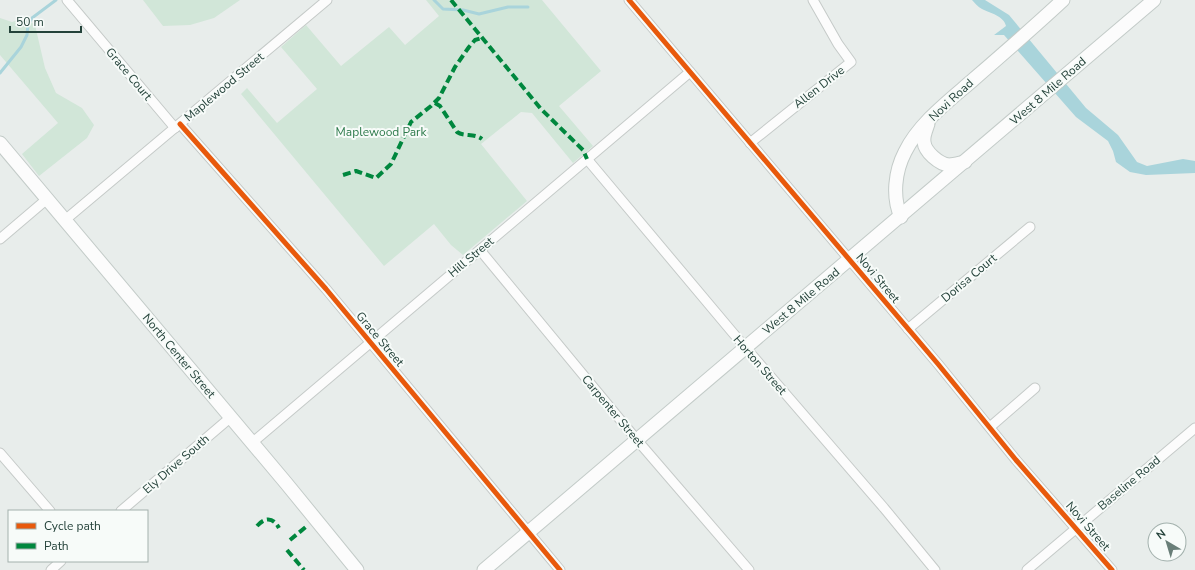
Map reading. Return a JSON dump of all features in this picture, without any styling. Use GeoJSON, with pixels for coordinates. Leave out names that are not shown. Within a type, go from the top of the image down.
{"type":"FeatureCollection","features":[{"type":"Feature","properties":{"kind":"main road","name":"West 8 Mile Road"},"geometry":{"type":"LineString","coordinates":[[484,570],[901,217],[1154,0]]}},
{"type":"Feature","properties":{"kind":"main road","name":"Novi Road"},"geometry":{"type":"LineString","coordinates":[[901,217],[895,195],[898,170],[904,152],[913,139],[931,119],[1058,3]]}},
{"type":"Feature","properties":{"kind":"main road"},"geometry":{"type":"LineString","coordinates":[[931,119],[924,133],[924,144],[930,153],[938,161],[949,165],[966,161]]}},
{"type":"Feature","properties":{"kind":"main road","name":"North Center Street"},"geometry":{"type":"LineString","coordinates":[[0,142],[253,442],[357,570]]}},
{"type":"Feature","properties":{"kind":"street","name":"Grace Court"},"geometry":{"type":"LineString","coordinates":[[67,0],[177,126]]}},
{"type":"Feature","properties":{"kind":"street","name":"Maplewood Street"},"geometry":{"type":"LineString","coordinates":[[65,220],[327,0]]}},
{"type":"Feature","properties":{"kind":"street","name":"Novi Street"},"geometry":{"type":"LineString","coordinates":[[629,0],[1112,570]]}},
{"type":"Feature","properties":{"kind":"street","name":"Allen Drive"},"geometry":{"type":"LineString","coordinates":[[750,142],[851,62],[838,44],[813,0]]}},
{"type":"Feature","properties":{"kind":"street","name":"Hill Street"},"geometry":{"type":"LineString","coordinates":[[253,442],[690,72]]}},
{"type":"Feature","properties":{"kind":"street","name":"Grace Street"},"geometry":{"type":"LineString","coordinates":[[177,126],[326,289],[369,343],[560,570]]}},
{"type":"Feature","properties":{"kind":"street","name":"Horton Street"},"geometry":{"type":"LineString","coordinates":[[587,159],[745,348],[884,508],[935,570]]}},
{"type":"Feature","properties":{"kind":"street"},"geometry":{"type":"LineString","coordinates":[[0,239],[47,199]]}},
{"type":"Feature","properties":{"kind":"street","name":"Dorisa Court"},"geometry":{"type":"LineString","coordinates":[[908,329],[1030,227]]}},
{"type":"Feature","properties":{"kind":"street","name":"Carpenter Street"},"geometry":{"type":"LineString","coordinates":[[480,250],[637,440],[749,570]]}},
{"type":"Feature","properties":{"kind":"street"},"geometry":{"type":"LineString","coordinates":[[990,427],[1035,388]]}},
{"type":"Feature","properties":{"kind":"street","name":"Ely Drive South"},"geometry":{"type":"LineString","coordinates":[[122,510],[231,417]]}},
{"type":"Feature","properties":{"kind":"street","name":"Baseline Road"},"geometry":{"type":"LineString","coordinates":[[1027,570],[1076,527],[1195,428]]}},
{"type":"Feature","properties":{"kind":"street"},"geometry":{"type":"LineString","coordinates":[[0,453],[49,510]]}},
{"type":"Feature","properties":{"kind":"street"},"geometry":{"type":"LineString","coordinates":[[51,570],[60,562]]}},
{"type":"Feature","properties":{"kind":"green space"},"geometry":{"type":"Polygon","coordinates":[[[143,0],[240,0],[214,18],[190,25],[163,26],[143,0]]]}},
{"type":"Feature","properties":{"kind":"green space","name":"Maplewood Park"},"geometry":{"type":"Polygon","coordinates":[[[426,0],[542,0],[601,71],[559,106],[593,146],[573,163],[532,113],[521,112],[481,144],[527,201],[463,255],[451,245],[434,224],[384,266],[241,94],[247,88],[277,123],[317,89],[281,47],[306,25],[341,66],[389,27],[405,45],[439,16],[426,0]]]}},
{"type":"Feature","properties":{"kind":"green space"},"geometry":{"type":"Polygon","coordinates":[[[0,18],[12,22],[25,18],[35,25],[45,68],[56,93],[82,108],[94,125],[87,138],[39,176],[22,154],[58,123],[0,55],[0,18]]]}},
{"type":"Feature","properties":{"kind":"water"},"geometry":{"type":"Polygon","coordinates":[[[972,0],[985,0],[1009,15],[1086,108],[1118,135],[1137,162],[1147,166],[1183,159],[1195,161],[1195,173],[1146,175],[1130,172],[1116,162],[1108,141],[1076,117],[1004,35],[994,35],[1006,26],[1003,20],[981,8],[972,0]]]}},
{"type":"Feature","properties":{"kind":"waterway"},"geometry":{"type":"LineString","coordinates":[[0,73],[21,47],[27,35],[28,25],[32,18],[56,0]]}},
{"type":"Feature","properties":{"kind":"waterway"},"geometry":{"type":"LineString","coordinates":[[434,0],[443,9],[463,10],[479,14],[508,7],[528,7]]}},
{"type":"Feature","properties":{"kind":"marked path"},"geometry":{"type":"LineString","coordinates":[[451,0],[541,109],[583,150],[587,159]]}},
{"type":"Feature","properties":{"kind":"marked path"},"geometry":{"type":"LineString","coordinates":[[343,175],[356,171],[376,178],[391,164],[411,122],[439,98],[455,67],[469,47],[475,40],[482,38]]}},
{"type":"Feature","properties":{"kind":"marked path"},"geometry":{"type":"LineString","coordinates":[[435,103],[440,106],[457,132],[476,136],[482,139]]}},
{"type":"Feature","properties":{"kind":"marked path"},"geometry":{"type":"LineString","coordinates":[[257,526],[263,521],[272,520],[279,528]]}},
{"type":"Feature","properties":{"kind":"marked path"},"geometry":{"type":"LineString","coordinates":[[290,540],[307,526]]}},
{"type":"Feature","properties":{"kind":"marked path"},"geometry":{"type":"LineString","coordinates":[[287,550],[304,570]]}},
{"type":"Feature","properties":{"kind":"cycle path"},"geometry":{"type":"LineString","coordinates":[[629,0],[938,364],[1016,460],[1112,570]]}},
{"type":"Feature","properties":{"kind":"cycle path"},"geometry":{"type":"LineString","coordinates":[[180,124],[326,289],[560,570]]}}]}
